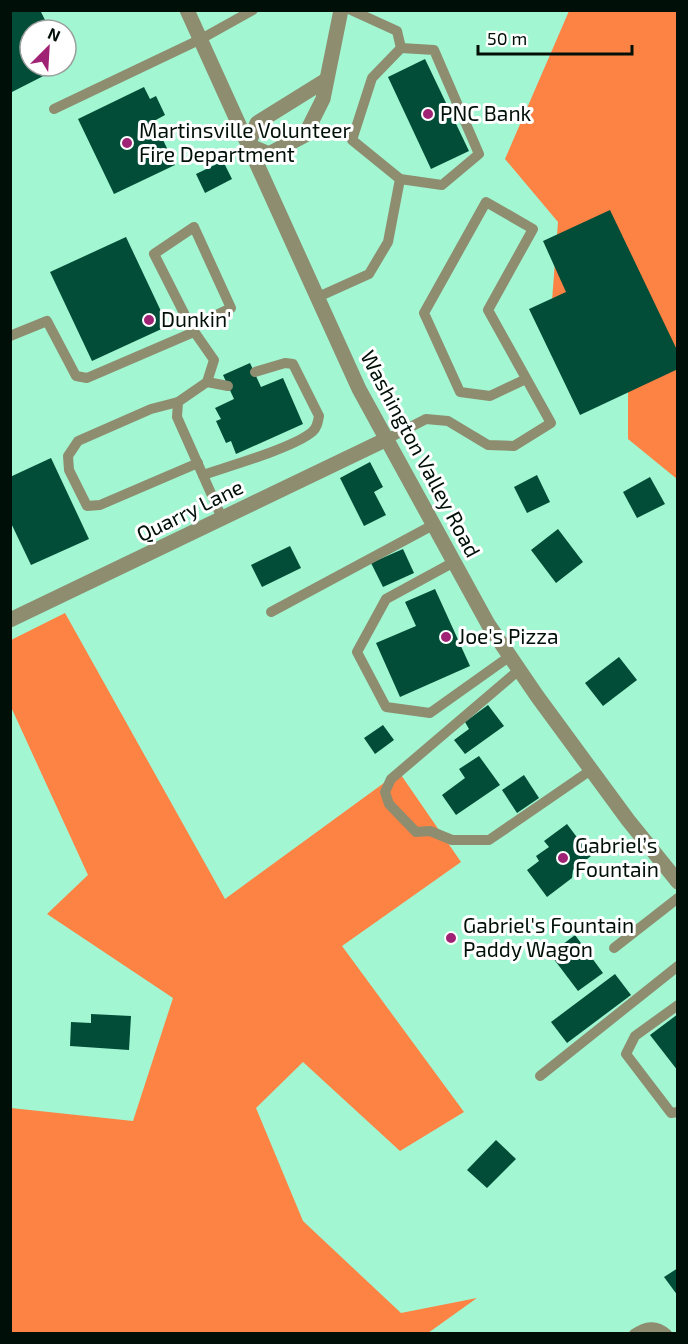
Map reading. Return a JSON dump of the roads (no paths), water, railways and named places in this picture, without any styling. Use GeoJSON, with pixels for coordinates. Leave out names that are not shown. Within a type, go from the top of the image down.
{"type":"FeatureCollection","features":[{"type":"Feature","properties":{"kind":"street","name":"Washington Valley Road"},"geometry":{"type":"LineString","coordinates":[[187,10],[359,389],[488,624],[591,770],[676,875]]}},
{"type":"Feature","properties":{"kind":"street"},"geometry":{"type":"LineString","coordinates":[[326,80],[257,123],[248,145],[269,154],[304,135],[323,99],[341,10]]}},
{"type":"Feature","properties":{"kind":"street","name":"Quarry Lane"},"geometry":{"type":"LineString","coordinates":[[10,620],[387,440]]}},
{"type":"Feature","properties":{"kind":"lane"},"geometry":{"type":"LineString","coordinates":[[54,110],[201,39],[253,10]]}},
{"type":"Feature","properties":{"kind":"lane"},"geometry":{"type":"LineString","coordinates":[[351,10],[397,32],[401,48]]}},
{"type":"Feature","properties":{"kind":"lane"},"geometry":{"type":"LineString","coordinates":[[401,48],[434,50],[479,154],[442,186],[400,179],[352,140],[372,78],[401,48]]}},
{"type":"Feature","properties":{"kind":"lane"},"geometry":{"type":"LineString","coordinates":[[318,297],[369,274],[388,242],[400,179]]}},
{"type":"Feature","properties":{"kind":"lane"},"geometry":{"type":"LineString","coordinates":[[387,440],[426,419],[448,421],[488,446],[514,446],[551,423],[488,310],[533,229],[486,202],[423,313],[460,392],[490,396],[526,379]]}},
{"type":"Feature","properties":{"kind":"lane"},"geometry":{"type":"LineString","coordinates":[[10,336],[47,321],[76,376],[87,378],[193,330],[231,308],[194,227],[154,254],[193,330],[214,360],[207,382],[178,402],[151,409],[78,441],[68,456],[69,470],[87,506],[100,505],[198,463]]}},
{"type":"Feature","properties":{"kind":"lane"},"geometry":{"type":"LineString","coordinates":[[203,475],[283,446],[312,432],[318,424],[319,416],[293,364],[285,363],[255,372]]}},
{"type":"Feature","properties":{"kind":"lane"},"geometry":{"type":"LineString","coordinates":[[207,382],[228,386]]}},
{"type":"Feature","properties":{"kind":"lane"},"geometry":{"type":"LineString","coordinates":[[178,402],[177,417],[222,518]]}},
{"type":"Feature","properties":{"kind":"lane"},"geometry":{"type":"LineString","coordinates":[[271,612],[433,525]]}},
{"type":"Feature","properties":{"kind":"lane"},"geometry":{"type":"LineString","coordinates":[[454,562],[386,599],[357,652],[386,707],[430,713],[510,656]]}},
{"type":"Feature","properties":{"kind":"lane"},"geometry":{"type":"LineString","coordinates":[[519,670],[391,779],[385,792],[389,804],[416,832],[430,831],[452,840],[489,840],[591,770]]}},
{"type":"Feature","properties":{"kind":"lane"},"geometry":{"type":"LineString","coordinates":[[614,948],[678,898]]}},
{"type":"Feature","properties":{"kind":"lane"},"geometry":{"type":"LineString","coordinates":[[540,1077],[678,966]]}},
{"type":"Feature","properties":{"kind":"lane"},"geometry":{"type":"LineString","coordinates":[[678,1005],[635,1036],[626,1054],[671,1113],[678,1112]]}},
{"type":"Feature","properties":{"kind":"lane"},"geometry":{"type":"LineString","coordinates":[[634,1334],[643,1328],[655,1326],[667,1334]]}},
{"type":"Feature","properties":{"kind":"place","name":"PNC Bank"},"geometry":{"type":"Point","coordinates":[428,114]}},
{"type":"Feature","properties":{"kind":"place","name":"Martinsville Volunteer Fire Department"},"geometry":{"type":"Point","coordinates":[127,143]}},
{"type":"Feature","properties":{"kind":"place","name":"Dunkin'"},"geometry":{"type":"Point","coordinates":[149,320]}},
{"type":"Feature","properties":{"kind":"place","name":"Joe's Pizza"},"geometry":{"type":"Point","coordinates":[446,637]}},
{"type":"Feature","properties":{"kind":"place","name":"Gabriel’s Fountain"},"geometry":{"type":"Point","coordinates":[563,858]}},
{"type":"Feature","properties":{"kind":"place","name":"Gabriel's Fountain Paddy Wagon"},"geometry":{"type":"Point","coordinates":[451,938]}}]}
